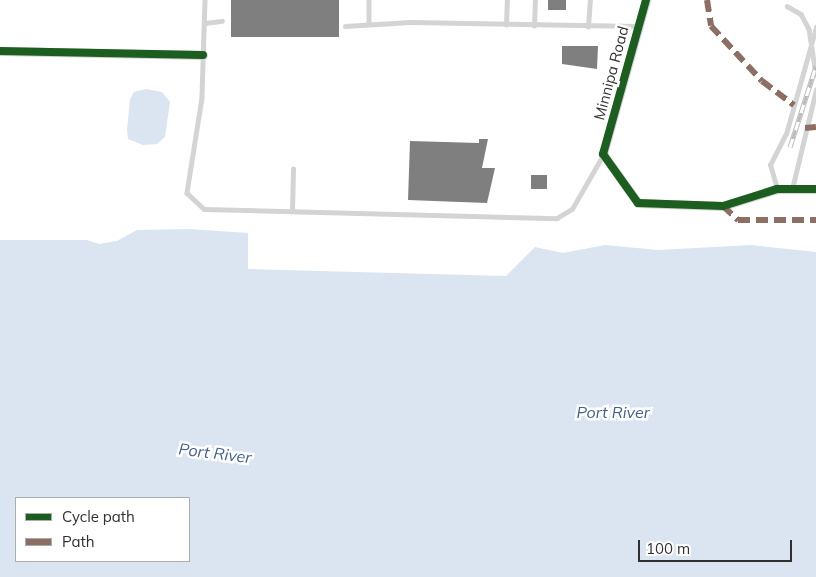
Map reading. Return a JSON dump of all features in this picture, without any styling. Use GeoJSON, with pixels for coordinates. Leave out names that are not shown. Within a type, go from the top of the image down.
{"type":"FeatureCollection","features":[{"type":"Feature","properties":{"kind":"street","name":"Minnipa Road"},"geometry":{"type":"LineString","coordinates":[[603,154],[646,0]]}},
{"type":"Feature","properties":{"kind":"street"},"geometry":{"type":"LineString","coordinates":[[0,51],[203,55]]}},
{"type":"Feature","properties":{"kind":"street"},"geometry":{"type":"LineString","coordinates":[[603,154],[638,203],[723,206],[777,189],[816,189]]}},
{"type":"Feature","properties":{"kind":"lane"},"geometry":{"type":"LineString","coordinates":[[205,0],[203,55],[187,192],[204,209],[557,218],[572,209],[603,154]]}},
{"type":"Feature","properties":{"kind":"lane"},"geometry":{"type":"LineString","coordinates":[[369,0],[369,24]]}},
{"type":"Feature","properties":{"kind":"lane"},"geometry":{"type":"LineString","coordinates":[[506,25],[507,0]]}},
{"type":"Feature","properties":{"kind":"lane"},"geometry":{"type":"LineString","coordinates":[[534,26],[535,0]]}},
{"type":"Feature","properties":{"kind":"lane"},"geometry":{"type":"LineString","coordinates":[[588,27],[590,0]]}},
{"type":"Feature","properties":{"kind":"lane"},"geometry":{"type":"LineString","coordinates":[[787,6],[801,14],[811,46],[816,74]]}},
{"type":"Feature","properties":{"kind":"lane"},"geometry":{"type":"LineString","coordinates":[[205,23],[222,22]]}},
{"type":"Feature","properties":{"kind":"lane"},"geometry":{"type":"LineString","coordinates":[[344,26],[369,24],[638,26]]}},
{"type":"Feature","properties":{"kind":"lane"},"geometry":{"type":"LineString","coordinates":[[777,189],[770,165],[786,134],[816,27]]}},
{"type":"Feature","properties":{"kind":"lane"},"geometry":{"type":"LineString","coordinates":[[792,189],[816,90]]}},
{"type":"Feature","properties":{"kind":"lane"},"geometry":{"type":"LineString","coordinates":[[292,211],[293,169]]}},
{"type":"Feature","properties":{"kind":"water"},"geometry":{"type":"Polygon","coordinates":[[[146,89],[162,92],[170,102],[165,137],[157,144],[143,145],[128,139],[130,99],[134,92],[146,89]]]}},
{"type":"Feature","properties":{"kind":"water","name":"Port River"},"geometry":{"type":"Polygon","coordinates":[[[189,229],[248,233],[248,269],[506,276],[535,247],[563,253],[605,245],[658,250],[751,245],[816,252],[816,577],[0,577],[0,240],[87,240],[99,244],[117,241],[137,230],[189,229]]]}},
{"type":"Feature","properties":{"kind":"building"},"geometry":{"type":"Polygon","coordinates":[[[231,0],[339,0],[339,37],[231,37],[231,0]]]}},
{"type":"Feature","properties":{"kind":"building"},"geometry":{"type":"Polygon","coordinates":[[[548,0],[566,0],[566,10],[548,10],[548,0]]]}},
{"type":"Feature","properties":{"kind":"building"},"geometry":{"type":"Polygon","coordinates":[[[562,46],[598,46],[597,69],[562,64],[562,46]]]}},
{"type":"Feature","properties":{"kind":"building"},"geometry":{"type":"Polygon","coordinates":[[[479,139],[488,139],[482,168],[495,168],[487,203],[408,200],[410,141],[479,143],[479,139]]]}},
{"type":"Feature","properties":{"kind":"building"},"geometry":{"type":"Polygon","coordinates":[[[531,175],[547,175],[547,189],[531,189],[531,175]]]}},
{"type":"Feature","properties":{"kind":"railway"},"geometry":{"type":"LineString","coordinates":[[790,147],[816,66]]}},
{"type":"Feature","properties":{"kind":"marked path"},"geometry":{"type":"LineString","coordinates":[[707,0],[711,26],[762,81],[794,105]]}},
{"type":"Feature","properties":{"kind":"marked path"},"geometry":{"type":"LineString","coordinates":[[805,128],[816,127]]}},
{"type":"Feature","properties":{"kind":"marked path"},"geometry":{"type":"LineString","coordinates":[[723,206],[738,220],[816,220]]}},
{"type":"Feature","properties":{"kind":"cycle path"},"geometry":{"type":"LineString","coordinates":[[646,0],[603,154],[638,203],[723,206],[777,189],[816,189]]}},
{"type":"Feature","properties":{"kind":"cycle path"},"geometry":{"type":"LineString","coordinates":[[0,51],[203,55]]}}]}
